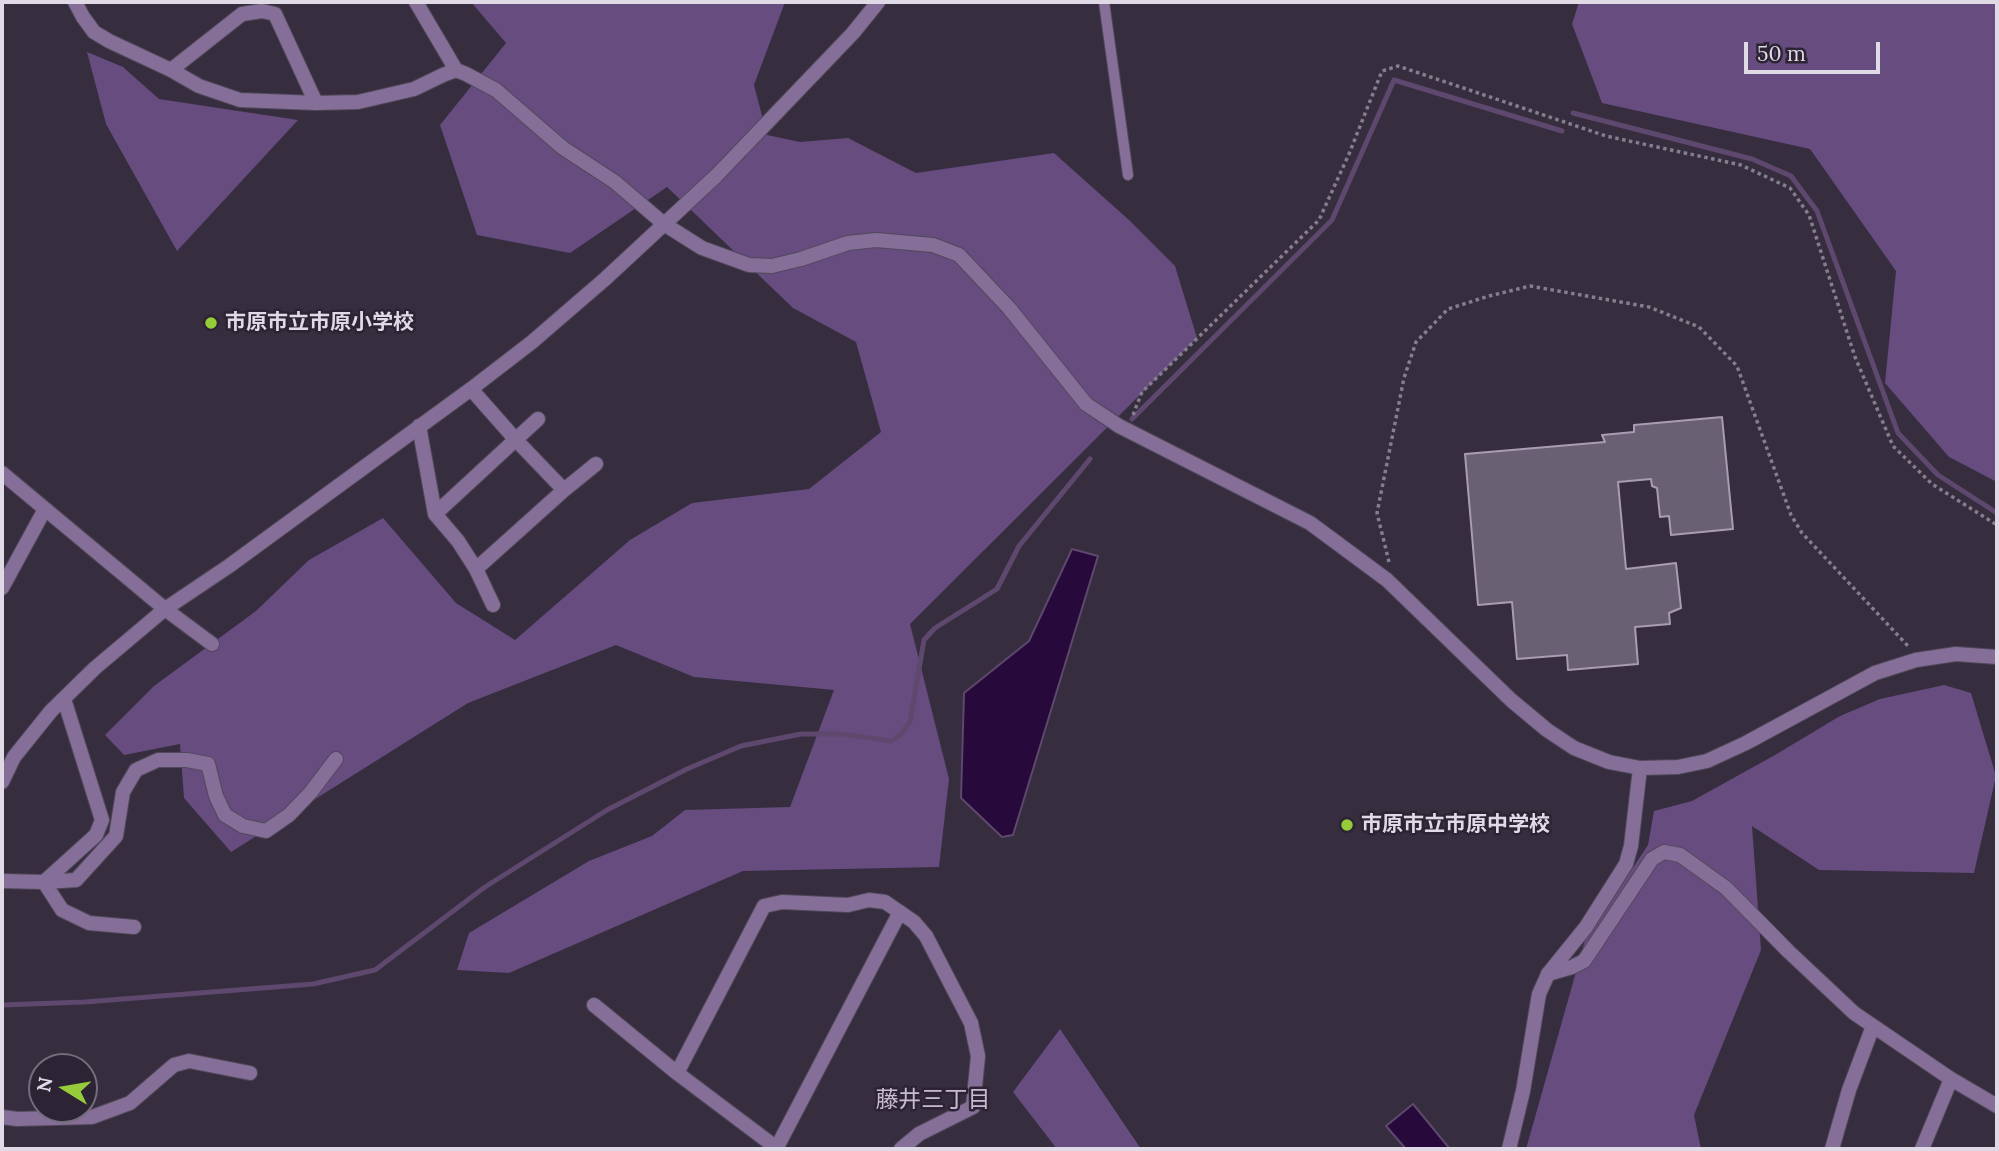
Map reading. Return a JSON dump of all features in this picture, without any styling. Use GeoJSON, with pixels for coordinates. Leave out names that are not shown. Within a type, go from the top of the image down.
{"type":"FeatureCollection","features":[{"type":"Feature","properties":{"kind":"street"},"geometry":{"type":"LineString","coordinates":[[75,2],[94,32],[109,41],[199,86],[240,100],[358,102],[414,89],[456,70]]}},
{"type":"Feature","properties":{"kind":"street"},"geometry":{"type":"LineString","coordinates":[[416,2],[456,70],[496,90],[563,148],[615,182],[664,224],[702,248],[749,265],[772,266],[848,243],[876,240],[933,245],[958,255],[1009,308],[1087,404],[1127,430],[1310,523],[1387,580],[1511,700],[1546,730],[1574,748],[1609,762],[1640,768],[1678,767],[1707,761],[1746,743],[1875,673],[1916,660],[1956,654],[1997,657]]}},
{"type":"Feature","properties":{"kind":"street"},"geometry":{"type":"LineString","coordinates":[[2,782],[14,757],[51,711],[95,668],[165,609],[471,389],[532,342],[605,279],[716,176],[853,33],[878,2]]}},
{"type":"Feature","properties":{"kind":"street"},"geometry":{"type":"LineString","coordinates":[[171,70],[242,14],[262,11],[275,15],[316,103]]}},
{"type":"Feature","properties":{"kind":"street"},"geometry":{"type":"LineString","coordinates":[[471,389],[564,490]]}},
{"type":"Feature","properties":{"kind":"street"},"geometry":{"type":"LineString","coordinates":[[435,514],[538,419]]}},
{"type":"Feature","properties":{"kind":"street"},"geometry":{"type":"LineString","coordinates":[[419,426],[435,514],[458,541],[476,569],[492,605]]}},
{"type":"Feature","properties":{"kind":"street"},"geometry":{"type":"LineString","coordinates":[[476,569],[596,464]]}},
{"type":"Feature","properties":{"kind":"street"},"geometry":{"type":"LineString","coordinates":[[2,474],[165,609],[212,644]]}},
{"type":"Feature","properties":{"kind":"street"},"geometry":{"type":"LineString","coordinates":[[2,588],[45,509]]}},
{"type":"Feature","properties":{"kind":"street"},"geometry":{"type":"LineString","coordinates":[[44,882],[96,835],[102,820],[64,699]]}},
{"type":"Feature","properties":{"kind":"street"},"geometry":{"type":"LineString","coordinates":[[2,881],[76,880],[116,836],[123,792],[136,770],[158,760],[187,760],[208,764],[216,796],[225,815],[243,825],[266,831],[289,815],[336,759]]}},
{"type":"Feature","properties":{"kind":"street"},"geometry":{"type":"LineString","coordinates":[[1509,1149],[1523,1091],[1539,994],[1548,974],[1586,927],[1626,863],[1631,846],[1640,768]]}},
{"type":"Feature","properties":{"kind":"street"},"geometry":{"type":"LineString","coordinates":[[1548,974],[1584,961],[1652,859],[1664,852],[1680,855],[1726,888],[1854,1013],[1951,1079],[1997,1106]]}},
{"type":"Feature","properties":{"kind":"street"},"geometry":{"type":"LineString","coordinates":[[44,882],[62,909],[71,914],[89,923],[134,928]]}},
{"type":"Feature","properties":{"kind":"street"},"geometry":{"type":"LineString","coordinates":[[677,1073],[764,905],[782,902],[848,905],[869,900],[885,902],[914,922],[926,936],[971,1023],[978,1056],[973,1107],[919,1134],[901,1149]]}},
{"type":"Feature","properties":{"kind":"street"},"geometry":{"type":"LineString","coordinates":[[594,1004],[677,1073],[777,1149],[900,912]]}},
{"type":"Feature","properties":{"kind":"street"},"geometry":{"type":"LineString","coordinates":[[1832,1149],[1849,1090],[1873,1026]]}},
{"type":"Feature","properties":{"kind":"street"},"geometry":{"type":"LineString","coordinates":[[2,1117],[92,1117],[130,1103],[174,1066],[189,1061],[250,1073]]}},
{"type":"Feature","properties":{"kind":"street"},"geometry":{"type":"LineString","coordinates":[[1922,1149],[1951,1079]]}},
{"type":"Feature","properties":{"kind":"lane"},"geometry":{"type":"LineString","coordinates":[[1104,2],[1128,175]]}},
{"type":"Feature","properties":{"kind":"path"},"geometry":{"type":"LineString","coordinates":[[1127,430],[1142,393],[1319,220],[1382,71],[1398,66],[1605,136],[1741,165],[1790,188],[1809,215],[1855,357],[1893,446],[1932,484],[1997,525]]}},
{"type":"Feature","properties":{"kind":"path"},"geometry":{"type":"LineString","coordinates":[[1387,580],[1388,561],[1377,513],[1404,378],[1416,342],[1448,309],[1530,286],[1649,307],[1699,327],[1737,366],[1796,524],[1904,641]]}},
{"type":"Feature","properties":{"kind":"shaded area"},"geometry":{"type":"Polygon","coordinates":[[[471,2],[785,2],[754,85],[767,135],[800,142],[848,138],[916,173],[1054,153],[1129,220],[1175,266],[1197,338],[910,624],[949,779],[939,867],[743,871],[509,973],[457,970],[469,933],[589,861],[652,836],[685,810],[790,807],[834,690],[694,677],[616,645],[468,703],[231,852],[184,798],[180,744],[124,755],[105,735],[154,686],[256,611],[309,560],[383,518],[456,603],[515,640],[630,540],[692,503],[809,489],[881,432],[856,342],[793,308],[667,187],[570,253],[477,235],[440,125],[506,43],[471,2]]]}},
{"type":"Feature","properties":{"kind":"shaded area"},"geometry":{"type":"Polygon","coordinates":[[[1579,2],[1997,2],[1997,482],[1949,457],[1885,383],[1896,271],[1810,149],[1602,103],[1572,24],[1579,2]]]}},
{"type":"Feature","properties":{"kind":"shaded area"},"geometry":{"type":"Polygon","coordinates":[[[87,52],[123,67],[159,99],[298,120],[177,251],[106,124],[87,52]]]}},
{"type":"Feature","properties":{"kind":"shaded area"},"geometry":{"type":"Polygon","coordinates":[[[1072,549],[1098,556],[1013,835],[1002,837],[961,798],[964,693],[1029,641],[1072,549]]]}},
{"type":"Feature","properties":{"kind":"shaded area"},"geometry":{"type":"Polygon","coordinates":[[[1944,685],[1971,693],[1996,776],[1974,873],[1819,870],[1752,826],[1761,950],[1694,1115],[1701,1149],[1526,1149],[1585,940],[1648,845],[1654,811],[1692,801],[1840,716],[1880,699],[1944,685]]]}},
{"type":"Feature","properties":{"kind":"shaded area"},"geometry":{"type":"Polygon","coordinates":[[[1060,1029],[1141,1149],[1057,1149],[1013,1092],[1060,1029]]]}},
{"type":"Feature","properties":{"kind":"shaded area"},"geometry":{"type":"Polygon","coordinates":[[[1413,1104],[1450,1149],[1406,1149],[1386,1126],[1413,1104]]]}},
{"type":"Feature","properties":{"kind":"building"},"geometry":{"type":"Polygon","coordinates":[[[1722,417],[1733,529],[1671,535],[1669,516],[1660,517],[1657,488],[1652,486],[1651,479],[1618,482],[1626,569],[1676,563],[1681,608],[1669,613],[1670,624],[1635,627],[1638,664],[1568,670],[1567,655],[1517,659],[1512,602],[1478,605],[1465,454],[1605,442],[1602,435],[1634,432],[1634,425],[1722,417]]]}},
{"type":"Feature","properties":{"kind":"waterway"},"geometry":{"type":"LineString","coordinates":[[1132,419],[1332,220],[1394,80],[1562,131]]}},
{"type":"Feature","properties":{"kind":"waterway"},"geometry":{"type":"LineString","coordinates":[[1573,113],[1752,159],[1791,176],[1817,211],[1898,433],[1938,475],[1997,513]]}},
{"type":"Feature","properties":{"kind":"waterway"},"geometry":{"type":"LineString","coordinates":[[2,1005],[85,1002],[313,984],[375,970],[485,887],[607,810],[687,769],[741,746],[801,734],[842,734],[891,741],[900,735],[910,722],[924,640],[935,628],[997,589],[1019,546],[1090,459]]}},
{"type":"Feature","properties":{"kind":"place","name":"市原市立市原小学校"},"geometry":{"type":"Point","coordinates":[211,323]}},
{"type":"Feature","properties":{"kind":"place","name":"市原市立市原中学校"},"geometry":{"type":"Point","coordinates":[1347,825]}},
{"type":"Feature","properties":{"kind":"district","name":"藤井三丁目"},"geometry":{"type":"Point","coordinates":[933,1100]}}]}
